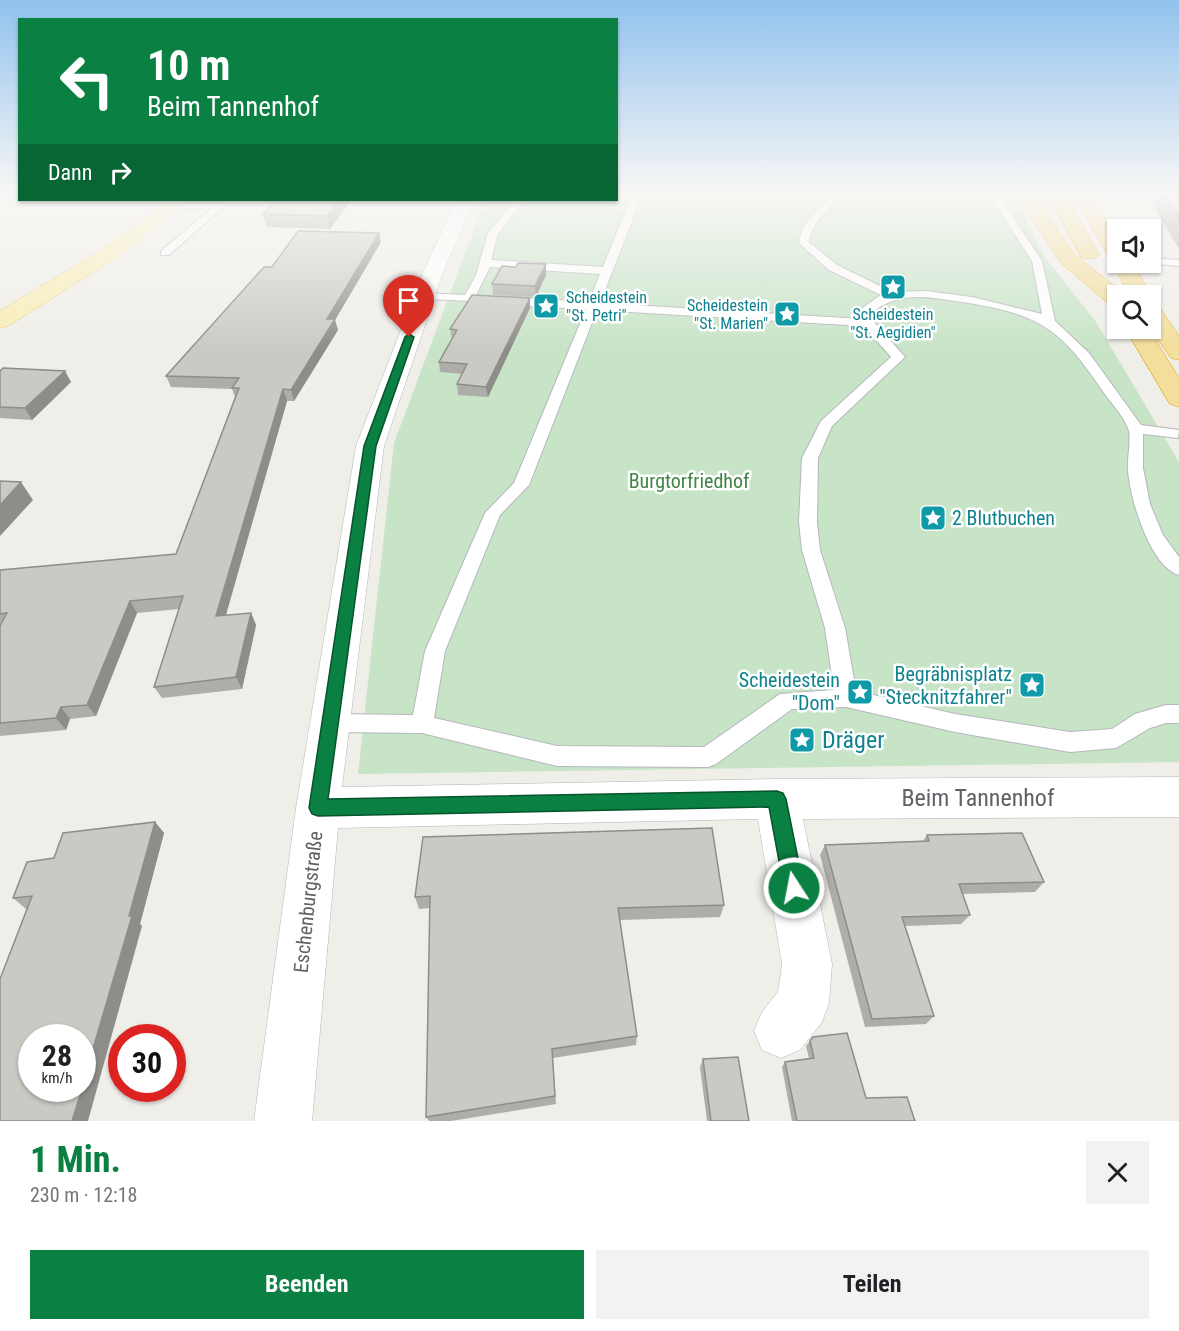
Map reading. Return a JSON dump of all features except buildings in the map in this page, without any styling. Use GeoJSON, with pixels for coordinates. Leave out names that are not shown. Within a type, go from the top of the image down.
{"type":"FeatureCollection","features":[{"type":"Feature","properties":{"kind":"highway"},"geometry":{"type":"LineString","coordinates":[[1059,245],[1069,260],[1107,290]]}},
{"type":"Feature","properties":{"kind":"highway"},"geometry":{"type":"LineString","coordinates":[[1083,245],[1109,285]]}},
{"type":"Feature","properties":{"kind":"highway"},"geometry":{"type":"LineString","coordinates":[[1161,326],[1179,353]]}},
{"type":"Feature","properties":{"kind":"highway"},"geometry":{"type":"LineString","coordinates":[[1143,339],[1179,399]]}},
{"type":"Feature","properties":{"kind":"main road"},"geometry":{"type":"LineString","coordinates":[[0,321],[120,245]]}},
{"type":"Feature","properties":{"kind":"street","name":"Eschenburgstraße"},"geometry":{"type":"LineString","coordinates":[[283,1121],[318,808],[370,446],[424,296],[446,245]]}},
{"type":"Feature","properties":{"kind":"street","name":"Beim Tannenhof"},"geometry":{"type":"LineString","coordinates":[[318,808],[777,799],[1179,797]]}},
{"type":"Feature","properties":{"kind":"street"},"geometry":{"type":"LineString","coordinates":[[777,799],[807,964],[803,1003],[781,1031]]}},
{"type":"Feature","properties":{"kind":"lane"},"geometry":{"type":"LineString","coordinates":[[165,253],[174,245]]}},
{"type":"Feature","properties":{"kind":"lane"},"geometry":{"type":"LineString","coordinates":[[480,299],[484,263],[489,245]]}},
{"type":"Feature","properties":{"kind":"lane"},"geometry":{"type":"LineString","coordinates":[[422,724],[435,651],[493,513],[521,485],[577,340],[617,245]]}},
{"type":"Feature","properties":{"kind":"lane"},"geometry":{"type":"LineString","coordinates":[[806,245],[819,259],[838,272],[890,295]]}},
{"type":"Feature","properties":{"kind":"lane"},"geometry":{"type":"LineString","coordinates":[[1027,245],[1037,261],[1048,321]]}},
{"type":"Feature","properties":{"kind":"lane"},"geometry":{"type":"LineString","coordinates":[[1161,262],[1179,263]]}},
{"type":"Feature","properties":{"kind":"lane"},"geometry":{"type":"LineString","coordinates":[[484,263],[606,272]]}},
{"type":"Feature","properties":{"kind":"lane"},"geometry":{"type":"LineString","coordinates":[[846,698],[835,628],[811,550],[808,522],[810,458],[826,424],[898,357],[868,323],[865,312],[890,295],[912,293],[964,298],[1048,321],[1077,349],[1136,429],[1134,460],[1141,508],[1165,553],[1179,569]]}},
{"type":"Feature","properties":{"kind":"lane"},"geometry":{"type":"LineString","coordinates":[[424,296],[868,323]]}},
{"type":"Feature","properties":{"kind":"lane"},"geometry":{"type":"LineString","coordinates":[[1136,429],[1178,435]]}},
{"type":"Feature","properties":{"kind":"lane"},"geometry":{"type":"LineString","coordinates":[[330,723],[422,724],[557,756],[708,757],[788,700],[846,698],[955,723],[1070,742],[1116,738],[1143,721],[1166,714],[1179,714]]}},
{"type":"Feature","properties":{"kind":"green space","name":"Burgtorfriedhof"},"geometry":{"type":"Polygon","coordinates":[[[468,245],[1039,245],[1044,256],[1096,322],[1179,462],[1179,762],[358,774],[394,443],[468,245]]]}},
{"type":"Feature","properties":{"kind":"place","name":"Scheidestein \"St. Aegidien\""},"geometry":{"type":"Point","coordinates":[893,287]}},
{"type":"Feature","properties":{"kind":"place","name":"Scheidestein \"St. Petri\""},"geometry":{"type":"Point","coordinates":[546,306]}},
{"type":"Feature","properties":{"kind":"place","name":"Scheidestein \"St. Marien\""},"geometry":{"type":"Point","coordinates":[787,314]}},
{"type":"Feature","properties":{"kind":"place","name":"2 Blutbuchen"},"geometry":{"type":"Point","coordinates":[933,518]}},
{"type":"Feature","properties":{"kind":"place","name":"Begräbnisplatz \"Stecknitzfahrer\""},"geometry":{"type":"Point","coordinates":[1032,685]}},
{"type":"Feature","properties":{"kind":"place","name":"Scheidestein \"Dom\""},"geometry":{"type":"Point","coordinates":[860,692]}},
{"type":"Feature","properties":{"kind":"place","name":"Dräger"},"geometry":{"type":"Point","coordinates":[802,740]}},
{"type":"Feature","properties":{"kind":"route"},"geometry":{"type":"LineString","coordinates":[[409,337],[370,446],[318,808],[777,799],[794,888]]}}]}
